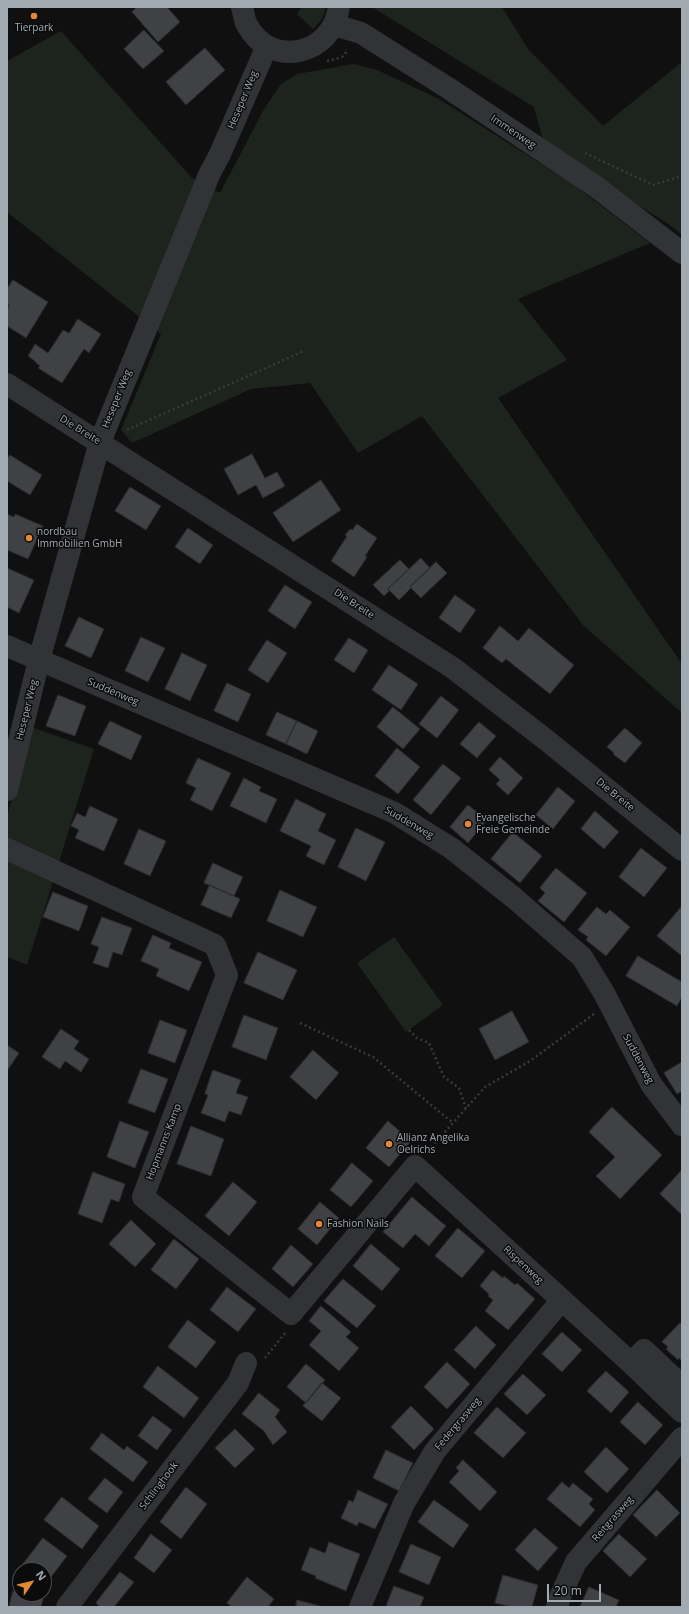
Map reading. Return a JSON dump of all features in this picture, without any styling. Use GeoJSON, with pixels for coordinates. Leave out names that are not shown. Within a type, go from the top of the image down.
{"type":"FeatureCollection","features":[{"type":"Feature","properties":{"kind":"street"},"geometry":{"type":"LineString","coordinates":[[242,7],[246,24],[255,37],[267,46],[284,52],[304,50],[324,39],[337,16]]}},
{"type":"Feature","properties":{"kind":"street","name":"Immenweg"},"geometry":{"type":"LineString","coordinates":[[337,16],[595,186],[682,254]]}},
{"type":"Feature","properties":{"kind":"street","name":"Heseper Weg"},"geometry":{"type":"LineString","coordinates":[[7,790],[39,660],[100,442],[209,175],[220,154],[267,46]]}},
{"type":"Feature","properties":{"kind":"street","name":"Die Breite"},"geometry":{"type":"LineString","coordinates":[[7,384],[453,668],[545,739],[682,850]]}},
{"type":"Feature","properties":{"kind":"street","name":"Suddenweg"},"geometry":{"type":"LineString","coordinates":[[7,646],[395,813],[451,848],[513,898],[582,957],[609,1003],[651,1084],[682,1125]]}},
{"type":"Feature","properties":{"kind":"street","name":"Hopmanns Kamp"},"geometry":{"type":"LineString","coordinates":[[7,849],[215,944],[227,975],[143,1197],[291,1314]]}},
{"type":"Feature","properties":{"kind":"street"},"geometry":{"type":"LineString","coordinates":[[291,1314],[415,1166]]}},
{"type":"Feature","properties":{"kind":"street","name":"Rispenweg"},"geometry":{"type":"LineString","coordinates":[[415,1166],[561,1301],[631,1363],[682,1412]]}},
{"type":"Feature","properties":{"kind":"street","name":"Federgrasweg"},"geometry":{"type":"LineString","coordinates":[[360,1607],[404,1503],[435,1451],[561,1301]]}},
{"type":"Feature","properties":{"kind":"street"},"geometry":{"type":"LineString","coordinates":[[631,1363],[644,1350],[682,1386]]}},
{"type":"Feature","properties":{"kind":"street","name":"Schlinghook"},"geometry":{"type":"LineString","coordinates":[[67,1607],[238,1383],[246,1363]]}},
{"type":"Feature","properties":{"kind":"street","name":"Reitgrasweg"},"geometry":{"type":"LineString","coordinates":[[557,1607],[576,1562],[682,1438]]}},
{"type":"Feature","properties":{"kind":"path"},"geometry":{"type":"LineString","coordinates":[[325,62],[342,57],[361,33]]}},
{"type":"Feature","properties":{"kind":"path"},"geometry":{"type":"LineString","coordinates":[[578,150],[653,186],[682,176]]}},
{"type":"Feature","properties":{"kind":"path"},"geometry":{"type":"LineString","coordinates":[[100,442],[304,351]]}},
{"type":"Feature","properties":{"kind":"path"},"geometry":{"type":"LineString","coordinates":[[415,1166],[485,1086],[530,1061],[609,1003]]}},
{"type":"Feature","properties":{"kind":"path"},"geometry":{"type":"LineString","coordinates":[[300,1023],[373,1057],[453,1123]]}},
{"type":"Feature","properties":{"kind":"path"},"geometry":{"type":"LineString","coordinates":[[409,1030],[417,1038],[429,1043],[444,1077],[459,1088],[466,1108]]}},
{"type":"Feature","properties":{"kind":"path"},"geometry":{"type":"LineString","coordinates":[[246,1363],[263,1360],[291,1326],[291,1314]]}},
{"type":"Feature","properties":{"kind":"shaded area"},"geometry":{"type":"Polygon","coordinates":[[[302,7],[326,7],[322,19],[313,29],[297,14],[302,7]]]}},
{"type":"Feature","properties":{"kind":"shaded area"},"geometry":{"type":"Polygon","coordinates":[[[372,7],[502,7],[528,49],[603,126],[682,62],[682,235],[670,225],[545,147],[534,107],[372,7]]]}},
{"type":"Feature","properties":{"kind":"shaded area"},"geometry":{"type":"Polygon","coordinates":[[[61,31],[192,178],[220,193],[264,109],[281,84],[297,74],[353,64],[377,70],[439,99],[574,185],[650,243],[518,299],[567,360],[498,398],[682,664],[682,713],[583,625],[422,416],[358,453],[310,383],[251,389],[132,443],[121,430],[161,334],[7,212],[7,61],[61,31]]]}},
{"type":"Feature","properties":{"kind":"shaded area"},"geometry":{"type":"Polygon","coordinates":[[[31,727],[94,749],[27,965],[7,957],[7,817],[31,727]]]}},
{"type":"Feature","properties":{"kind":"shaded area"},"geometry":{"type":"Polygon","coordinates":[[[394,937],[443,1005],[406,1032],[357,963],[394,937]]]}},
{"type":"Feature","properties":{"kind":"building"},"geometry":{"type":"Polygon","coordinates":[[[137,7],[167,7],[180,22],[158,42],[132,12],[137,7]]]}},
{"type":"Feature","properties":{"kind":"building"},"geometry":{"type":"Polygon","coordinates":[[[144,30],[164,51],[143,69],[124,49],[144,30]]]}},
{"type":"Feature","properties":{"kind":"building"},"geometry":{"type":"Polygon","coordinates":[[[205,48],[225,70],[186,105],[166,82],[205,48]]]}},
{"type":"Feature","properties":{"kind":"building"},"geometry":{"type":"Polygon","coordinates":[[[13,280],[48,302],[26,338],[7,326],[7,309],[9,305],[7,304],[7,289],[13,280]]]}},
{"type":"Feature","properties":{"kind":"building"},"geometry":{"type":"Polygon","coordinates":[[[78,319],[101,334],[89,353],[84,349],[62,383],[38,368],[40,366],[28,356],[35,344],[48,353],[63,330],[69,333],[78,319]]]}},
{"type":"Feature","properties":{"kind":"building"},"geometry":{"type":"Polygon","coordinates":[[[252,454],[265,478],[277,472],[285,486],[263,498],[256,485],[238,495],[224,469],[252,454]]]}},
{"type":"Feature","properties":{"kind":"building"},"geometry":{"type":"Polygon","coordinates":[[[10,455],[42,475],[30,495],[7,481],[7,459],[10,455]]]}},
{"type":"Feature","properties":{"kind":"building"},"geometry":{"type":"Polygon","coordinates":[[[321,480],[341,510],[293,542],[273,513],[321,480]]]}},
{"type":"Feature","properties":{"kind":"building"},"geometry":{"type":"Polygon","coordinates":[[[130,487],[161,506],[146,530],[115,511],[130,487]]]}},
{"type":"Feature","properties":{"kind":"building"},"geometry":{"type":"Polygon","coordinates":[[[7,514],[14,517],[15,514],[43,526],[28,559],[7,550],[7,514]]]}},
{"type":"Feature","properties":{"kind":"building"},"geometry":{"type":"Polygon","coordinates":[[[357,524],[377,538],[354,577],[331,561],[347,536],[345,535],[357,524]]]}},
{"type":"Feature","properties":{"kind":"building"},"geometry":{"type":"Polygon","coordinates":[[[188,528],[213,545],[200,564],[175,547],[188,528]]]}},
{"type":"Feature","properties":{"kind":"building"},"geometry":{"type":"Polygon","coordinates":[[[421,558],[430,568],[399,600],[388,589],[421,558]]]}},
{"type":"Feature","properties":{"kind":"building"},"geometry":{"type":"Polygon","coordinates":[[[400,560],[409,569],[388,589],[389,591],[384,596],[373,585],[400,560]]]}},
{"type":"Feature","properties":{"kind":"building"},"geometry":{"type":"Polygon","coordinates":[[[436,562],[447,573],[421,598],[410,587],[436,562]]]}},
{"type":"Feature","properties":{"kind":"building"},"geometry":{"type":"Polygon","coordinates":[[[7,568],[34,580],[19,613],[7,607],[7,568]]]}},
{"type":"Feature","properties":{"kind":"building"},"geometry":{"type":"Polygon","coordinates":[[[285,585],[312,602],[295,629],[268,611],[285,585]]]}},
{"type":"Feature","properties":{"kind":"building"},"geometry":{"type":"Polygon","coordinates":[[[455,595],[476,610],[460,633],[439,618],[455,595]]]}},
{"type":"Feature","properties":{"kind":"building"},"geometry":{"type":"Polygon","coordinates":[[[79,617],[104,629],[91,658],[65,646],[79,617]]]}},
{"type":"Feature","properties":{"kind":"building"},"geometry":{"type":"Polygon","coordinates":[[[500,626],[518,641],[529,628],[574,665],[550,694],[506,659],[502,663],[483,648],[500,626]]]}},
{"type":"Feature","properties":{"kind":"building"},"geometry":{"type":"Polygon","coordinates":[[[141,637],[165,648],[148,682],[125,671],[141,637]]]}},
{"type":"Feature","properties":{"kind":"building"},"geometry":{"type":"Polygon","coordinates":[[[349,638],[368,650],[354,673],[334,660],[349,638]]]}},
{"type":"Feature","properties":{"kind":"building"},"geometry":{"type":"Polygon","coordinates":[[[267,640],[287,653],[268,683],[248,670],[267,640]]]}},
{"type":"Feature","properties":{"kind":"building"},"geometry":{"type":"Polygon","coordinates":[[[182,653],[207,665],[190,701],[165,689],[182,653]]]}},
{"type":"Feature","properties":{"kind":"building"},"geometry":{"type":"Polygon","coordinates":[[[389,665],[418,684],[401,710],[372,690],[389,665]]]}},
{"type":"Feature","properties":{"kind":"building"},"geometry":{"type":"Polygon","coordinates":[[[227,683],[251,694],[238,722],[214,711],[227,683]]]}},
{"type":"Feature","properties":{"kind":"building"},"geometry":{"type":"Polygon","coordinates":[[[58,695],[86,706],[75,736],[46,726],[58,695]]]}},
{"type":"Feature","properties":{"kind":"building"},"geometry":{"type":"Polygon","coordinates":[[[441,696],[459,710],[437,738],[419,724],[441,696]]]}},
{"type":"Feature","properties":{"kind":"building"},"geometry":{"type":"Polygon","coordinates":[[[393,707],[420,729],[403,749],[377,727],[393,707]]]}},
{"type":"Feature","properties":{"kind":"building"},"geometry":{"type":"Polygon","coordinates":[[[277,712],[297,721],[286,744],[266,735],[277,712]]]}},
{"type":"Feature","properties":{"kind":"building"},"geometry":{"type":"Polygon","coordinates":[[[110,721],[142,736],[131,760],[98,744],[110,721]]]}},
{"type":"Feature","properties":{"kind":"building"},"geometry":{"type":"Polygon","coordinates":[[[297,721],[318,731],[307,754],[286,744],[297,721]]]}},
{"type":"Feature","properties":{"kind":"building"},"geometry":{"type":"Polygon","coordinates":[[[479,722],[496,736],[477,758],[460,744],[479,722]]]}},
{"type":"Feature","properties":{"kind":"building"},"geometry":{"type":"Polygon","coordinates":[[[625,728],[642,743],[625,763],[614,755],[613,752],[607,747],[625,728]]]}},
{"type":"Feature","properties":{"kind":"building"},"geometry":{"type":"Polygon","coordinates":[[[397,748],[420,767],[398,794],[375,776],[397,748]]]}},
{"type":"Feature","properties":{"kind":"building"},"geometry":{"type":"Polygon","coordinates":[[[500,757],[523,778],[508,795],[496,784],[500,780],[489,770],[500,757]]]}},
{"type":"Feature","properties":{"kind":"building"},"geometry":{"type":"Polygon","coordinates":[[[198,758],[231,773],[212,811],[190,800],[196,788],[186,783],[198,758]]]}},
{"type":"Feature","properties":{"kind":"building"},"geometry":{"type":"Polygon","coordinates":[[[443,764],[461,778],[431,815],[413,800],[443,764]]]}},
{"type":"Feature","properties":{"kind":"building"},"geometry":{"type":"Polygon","coordinates":[[[244,778],[261,787],[259,791],[277,799],[266,823],[230,806],[244,778]]]}},
{"type":"Feature","properties":{"kind":"building"},"geometry":{"type":"Polygon","coordinates":[[[558,787],[575,801],[553,829],[536,815],[558,787]]]}},
{"type":"Feature","properties":{"kind":"building"},"geometry":{"type":"Polygon","coordinates":[[[296,799],[326,814],[318,831],[336,840],[324,865],[306,856],[311,846],[280,831],[296,799]]]}},
{"type":"Feature","properties":{"kind":"building","name":"Evangelische Freie Gemeinde"},"geometry":{"type":"Polygon","coordinates":[[[468,805],[487,820],[468,843],[450,827],[468,805]]]}},
{"type":"Feature","properties":{"kind":"building"},"geometry":{"type":"Polygon","coordinates":[[[90,806],[118,819],[104,851],[75,838],[79,830],[71,826],[77,813],[85,817],[90,806]]]}},
{"type":"Feature","properties":{"kind":"building"},"geometry":{"type":"Polygon","coordinates":[[[595,811],[619,832],[604,849],[581,829],[595,811]]]}},
{"type":"Feature","properties":{"kind":"building"},"geometry":{"type":"Polygon","coordinates":[[[356,828],[385,842],[366,881],[338,867],[356,828]]]}},
{"type":"Feature","properties":{"kind":"building"},"geometry":{"type":"Polygon","coordinates":[[[139,829],[166,841],[150,876],[124,864],[139,829]]]}},
{"type":"Feature","properties":{"kind":"building"},"geometry":{"type":"Polygon","coordinates":[[[513,832],[542,856],[520,883],[491,859],[513,832]]]}},
{"type":"Feature","properties":{"kind":"building"},"geometry":{"type":"Polygon","coordinates":[[[641,848],[667,868],[644,897],[619,877],[641,848]]]}},
{"type":"Feature","properties":{"kind":"building"},"geometry":{"type":"Polygon","coordinates":[[[213,863],[243,877],[234,896],[204,883],[213,863]]]}},
{"type":"Feature","properties":{"kind":"building"},"geometry":{"type":"Polygon","coordinates":[[[556,868],[587,893],[564,922],[538,901],[545,893],[540,888],[556,868]]]}},
{"type":"Feature","properties":{"kind":"building"},"geometry":{"type":"Polygon","coordinates":[[[210,885],[240,899],[231,918],[201,905],[210,885]]]}},
{"type":"Feature","properties":{"kind":"building"},"geometry":{"type":"Polygon","coordinates":[[[280,890],[317,907],[303,937],[267,921],[280,890]]]}},
{"type":"Feature","properties":{"kind":"building"},"geometry":{"type":"Polygon","coordinates":[[[53,892],[88,906],[79,931],[43,917],[53,892]]]}},
{"type":"Feature","properties":{"kind":"building"},"geometry":{"type":"Polygon","coordinates":[[[682,906],[682,956],[657,936],[682,906]]]}},
{"type":"Feature","properties":{"kind":"building"},"geometry":{"type":"Polygon","coordinates":[[[597,907],[606,914],[610,910],[630,927],[606,956],[586,940],[588,937],[578,930],[597,907]]]}},
{"type":"Feature","properties":{"kind":"building"},"geometry":{"type":"Polygon","coordinates":[[[102,917],[132,928],[122,955],[113,952],[108,968],[93,963],[99,947],[91,944],[102,917]]]}},
{"type":"Feature","properties":{"kind":"building"},"geometry":{"type":"Polygon","coordinates":[[[153,935],[171,943],[169,948],[202,962],[189,991],[156,976],[159,969],[141,961],[153,935]]]}},
{"type":"Feature","properties":{"kind":"building"},"geometry":{"type":"Polygon","coordinates":[[[258,952],[297,970],[283,1000],[244,983],[258,952]]]}},
{"type":"Feature","properties":{"kind":"building"},"geometry":{"type":"Polygon","coordinates":[[[638,956],[682,982],[682,997],[677,1006],[626,976],[638,956]]]}},
{"type":"Feature","properties":{"kind":"building"},"geometry":{"type":"Polygon","coordinates":[[[512,1011],[529,1042],[495,1060],[479,1029],[512,1011]]]}},
{"type":"Feature","properties":{"kind":"building"},"geometry":{"type":"Polygon","coordinates":[[[244,1015],[278,1028],[266,1060],[232,1047],[244,1015]]]}},
{"type":"Feature","properties":{"kind":"building"},"geometry":{"type":"Polygon","coordinates":[[[160,1020],[187,1030],[175,1063],[148,1053],[160,1020]]]}},
{"type":"Feature","properties":{"kind":"building"},"geometry":{"type":"Polygon","coordinates":[[[61,1029],[79,1041],[74,1049],[89,1059],[81,1072],[65,1061],[60,1069],[42,1057],[61,1029]]]}},
{"type":"Feature","properties":{"kind":"building"},"geometry":{"type":"Polygon","coordinates":[[[7,1045],[19,1053],[7,1071],[7,1045]]]}},
{"type":"Feature","properties":{"kind":"building"},"geometry":{"type":"Polygon","coordinates":[[[313,1050],[339,1073],[316,1100],[290,1077],[313,1050]]]}},
{"type":"Feature","properties":{"kind":"building"},"geometry":{"type":"Polygon","coordinates":[[[682,1062],[682,1091],[677,1094],[664,1073],[682,1062]]]}},
{"type":"Feature","properties":{"kind":"building"},"geometry":{"type":"Polygon","coordinates":[[[141,1069],[168,1079],[155,1113],[128,1103],[141,1069]]]}},
{"type":"Feature","properties":{"kind":"building"},"geometry":{"type":"Polygon","coordinates":[[[213,1070],[241,1080],[236,1093],[248,1097],[241,1115],[229,1111],[225,1122],[201,1113],[208,1095],[205,1094],[213,1070]]]}},
{"type":"Feature","properties":{"kind":"building"},"geometry":{"type":"Polygon","coordinates":[[[612,1107],[662,1155],[620,1199],[596,1176],[615,1157],[589,1132],[612,1107]]]}},
{"type":"Feature","properties":{"kind":"building"},"geometry":{"type":"Polygon","coordinates":[[[120,1121],[149,1132],[135,1168],[107,1157],[120,1121]]]}},
{"type":"Feature","properties":{"kind":"building"},"geometry":{"type":"Polygon","coordinates":[[[388,1121],[411,1141],[389,1167],[366,1148],[388,1121]]]}},
{"type":"Feature","properties":{"kind":"building"},"geometry":{"type":"Polygon","coordinates":[[[191,1126],[224,1139],[211,1176],[177,1164],[191,1126]]]}},
{"type":"Feature","properties":{"kind":"building"},"geometry":{"type":"Polygon","coordinates":[[[352,1163],[373,1181],[351,1207],[330,1190],[352,1163]]]}},
{"type":"Feature","properties":{"kind":"building"},"geometry":{"type":"Polygon","coordinates":[[[681,1171],[682,1173],[682,1215],[660,1194],[681,1171]]]}},
{"type":"Feature","properties":{"kind":"building"},"geometry":{"type":"Polygon","coordinates":[[[93,1172],[125,1184],[119,1202],[111,1199],[102,1223],[78,1214],[93,1172]]]}},
{"type":"Feature","properties":{"kind":"building"},"geometry":{"type":"Polygon","coordinates":[[[233,1182],[257,1202],[229,1236],[205,1216],[233,1182]]]}},
{"type":"Feature","properties":{"kind":"building"},"geometry":{"type":"Polygon","coordinates":[[[412,1197],[446,1226],[429,1246],[415,1234],[403,1248],[383,1232],[412,1197]]]}},
{"type":"Feature","properties":{"kind":"building"},"geometry":{"type":"Polygon","coordinates":[[[320,1202],[339,1218],[317,1245],[298,1229],[320,1202]]]}},
{"type":"Feature","properties":{"kind":"building"},"geometry":{"type":"Polygon","coordinates":[[[131,1220],[156,1244],[135,1267],[109,1244],[131,1220]]]}},
{"type":"Feature","properties":{"kind":"building"},"geometry":{"type":"Polygon","coordinates":[[[458,1228],[485,1251],[462,1278],[435,1256],[458,1228]]]}},
{"type":"Feature","properties":{"kind":"building"},"geometry":{"type":"Polygon","coordinates":[[[174,1239],[199,1259],[176,1289],[151,1270],[174,1239]]]}},
{"type":"Feature","properties":{"kind":"building"},"geometry":{"type":"Polygon","coordinates":[[[371,1244],[400,1269],[382,1291],[353,1266],[371,1244]]]}},
{"type":"Feature","properties":{"kind":"building"},"geometry":{"type":"Polygon","coordinates":[[[291,1245],[313,1264],[293,1287],[272,1269],[291,1245]]]}},
{"type":"Feature","properties":{"kind":"building"},"geometry":{"type":"Polygon","coordinates":[[[493,1270],[503,1278],[504,1276],[515,1285],[517,1283],[535,1299],[508,1330],[485,1311],[493,1300],[480,1286],[493,1270]]]}},
{"type":"Feature","properties":{"kind":"building"},"geometry":{"type":"Polygon","coordinates":[[[343,1279],[376,1306],[357,1328],[324,1301],[343,1279]]]}},
{"type":"Feature","properties":{"kind":"building"},"geometry":{"type":"Polygon","coordinates":[[[227,1287],[256,1309],[238,1332],[210,1310],[227,1287]]]}},
{"type":"Feature","properties":{"kind":"building"},"geometry":{"type":"Polygon","coordinates":[[[321,1306],[351,1332],[346,1337],[359,1348],[339,1371],[309,1345],[321,1331],[309,1321],[321,1306]]]}},
{"type":"Feature","properties":{"kind":"building"},"geometry":{"type":"Polygon","coordinates":[[[188,1320],[216,1342],[196,1368],[168,1347],[188,1320]]]}},
{"type":"Feature","properties":{"kind":"building"},"geometry":{"type":"Polygon","coordinates":[[[680,1323],[682,1325],[682,1361],[679,1358],[678,1360],[666,1349],[668,1347],[662,1342],[680,1323]]]}},
{"type":"Feature","properties":{"kind":"building"},"geometry":{"type":"Polygon","coordinates":[[[476,1326],[496,1345],[475,1369],[454,1350],[476,1326]]]}},
{"type":"Feature","properties":{"kind":"building"},"geometry":{"type":"Polygon","coordinates":[[[562,1332],[582,1350],[562,1372],[542,1354],[562,1332]]]}},
{"type":"Feature","properties":{"kind":"building"},"geometry":{"type":"Polygon","coordinates":[[[447,1362],[470,1384],[447,1409],[424,1387],[447,1362]]]}},
{"type":"Feature","properties":{"kind":"building"},"geometry":{"type":"Polygon","coordinates":[[[306,1364],[325,1380],[306,1403],[287,1387],[306,1364]]]}},
{"type":"Feature","properties":{"kind":"building"},"geometry":{"type":"Polygon","coordinates":[[[158,1366],[199,1398],[184,1418],[143,1387],[158,1366]]]}},
{"type":"Feature","properties":{"kind":"building"},"geometry":{"type":"Polygon","coordinates":[[[606,1371],[629,1392],[611,1413],[587,1391],[606,1371]]]}},
{"type":"Feature","properties":{"kind":"building"},"geometry":{"type":"Polygon","coordinates":[[[523,1374],[546,1395],[527,1415],[504,1394],[523,1374]]]}},
{"type":"Feature","properties":{"kind":"building"},"geometry":{"type":"Polygon","coordinates":[[[322,1383],[341,1398],[322,1421],[303,1406],[322,1383]]]}},
{"type":"Feature","properties":{"kind":"building"},"geometry":{"type":"Polygon","coordinates":[[[259,1393],[280,1410],[275,1417],[287,1432],[273,1445],[264,1431],[242,1414],[259,1393]]]}},
{"type":"Feature","properties":{"kind":"building"},"geometry":{"type":"Polygon","coordinates":[[[638,1402],[663,1425],[645,1445],[620,1422],[638,1402]]]}},
{"type":"Feature","properties":{"kind":"building"},"geometry":{"type":"Polygon","coordinates":[[[411,1406],[434,1429],[414,1450],[391,1427],[411,1406]]]}},
{"type":"Feature","properties":{"kind":"building"},"geometry":{"type":"Polygon","coordinates":[[[497,1407],[526,1433],[503,1458],[474,1433],[497,1407]]]}},
{"type":"Feature","properties":{"kind":"building"},"geometry":{"type":"Polygon","coordinates":[[[153,1416],[172,1430],[157,1450],[138,1436],[153,1416]]]}},
{"type":"Feature","properties":{"kind":"building"},"geometry":{"type":"Polygon","coordinates":[[[235,1429],[255,1449],[235,1468],[215,1448],[235,1429]]]}},
{"type":"Feature","properties":{"kind":"building"},"geometry":{"type":"Polygon","coordinates":[[[102,1433],[124,1450],[127,1446],[148,1462],[133,1482],[90,1449],[102,1433]]]}},
{"type":"Feature","properties":{"kind":"building"},"geometry":{"type":"Polygon","coordinates":[[[606,1447],[629,1469],[607,1493],[584,1472],[606,1447]]]}},
{"type":"Feature","properties":{"kind":"building"},"geometry":{"type":"Polygon","coordinates":[[[386,1450],[413,1463],[399,1491],[373,1478],[386,1450]]]}},
{"type":"Feature","properties":{"kind":"building"},"geometry":{"type":"Polygon","coordinates":[[[463,1460],[497,1492],[480,1511],[449,1482],[459,1471],[456,1468],[463,1460]]]}},
{"type":"Feature","properties":{"kind":"building"},"geometry":{"type":"Polygon","coordinates":[[[105,1478],[123,1492],[107,1513],[88,1499],[105,1478]]]}},
{"type":"Feature","properties":{"kind":"building"},"geometry":{"type":"Polygon","coordinates":[[[562,1482],[569,1488],[573,1483],[593,1499],[589,1504],[595,1510],[580,1527],[547,1499],[562,1482]]]}},
{"type":"Feature","properties":{"kind":"building"},"geometry":{"type":"Polygon","coordinates":[[[186,1487],[207,1504],[181,1539],[160,1522],[186,1487]]]}},
{"type":"Feature","properties":{"kind":"building"},"geometry":{"type":"Polygon","coordinates":[[[358,1490],[388,1504],[375,1529],[359,1522],[357,1526],[341,1518],[349,1500],[353,1502],[358,1490]]]}},
{"type":"Feature","properties":{"kind":"building"},"geometry":{"type":"Polygon","coordinates":[[[657,1490],[680,1513],[656,1537],[633,1515],[657,1490]]]}},
{"type":"Feature","properties":{"kind":"building"},"geometry":{"type":"Polygon","coordinates":[[[62,1497],[99,1526],[82,1549],[44,1520],[62,1497]]]}},
{"type":"Feature","properties":{"kind":"building"},"geometry":{"type":"Polygon","coordinates":[[[434,1500],[469,1525],[453,1548],[418,1522],[434,1500]]]}},
{"type":"Feature","properties":{"kind":"building"},"geometry":{"type":"Polygon","coordinates":[[[535,1528],[558,1548],[538,1571],[515,1550],[535,1528]]]}},
{"type":"Feature","properties":{"kind":"building"},"geometry":{"type":"Polygon","coordinates":[[[151,1534],[172,1550],[154,1573],[134,1558],[151,1534]]]}},
{"type":"Feature","properties":{"kind":"building"},"geometry":{"type":"Polygon","coordinates":[[[619,1534],[647,1559],[630,1577],[603,1551],[619,1534]]]}},
{"type":"Feature","properties":{"kind":"building"},"geometry":{"type":"Polygon","coordinates":[[[43,1538],[67,1556],[52,1576],[52,1562],[25,1562],[43,1538]]]}},
{"type":"Feature","properties":{"kind":"building"},"geometry":{"type":"Polygon","coordinates":[[[329,1542],[360,1554],[346,1591],[315,1578],[316,1576],[301,1570],[310,1547],[325,1553],[329,1542]]]}},
{"type":"Feature","properties":{"kind":"building"},"geometry":{"type":"Polygon","coordinates":[[[411,1544],[441,1557],[429,1585],[399,1572],[411,1544]]]}},
{"type":"Feature","properties":{"kind":"building"},"geometry":{"type":"Polygon","coordinates":[[[120,1572],[134,1582],[114,1607],[100,1607],[96,1603],[120,1572]]]}},
{"type":"Feature","properties":{"kind":"building"},"geometry":{"type":"Polygon","coordinates":[[[503,1575],[538,1585],[532,1607],[511,1607],[495,1603],[503,1575]]]}},
{"type":"Feature","properties":{"kind":"building"},"geometry":{"type":"Polygon","coordinates":[[[247,1577],[274,1599],[268,1607],[232,1607],[227,1603],[247,1577]]]}},
{"type":"Feature","properties":{"kind":"building"},"geometry":{"type":"Polygon","coordinates":[[[394,1586],[424,1597],[420,1607],[386,1607],[394,1586]]]}},
{"type":"Feature","properties":{"kind":"building"},"geometry":{"type":"Polygon","coordinates":[[[589,1587],[619,1600],[616,1607],[580,1607],[589,1587]]]}},
{"type":"Feature","properties":{"kind":"building"},"geometry":{"type":"Polygon","coordinates":[[[12,1595],[12,1602],[42,1602],[41,1607],[9,1607],[12,1595]]]}},
{"type":"Feature","properties":{"kind":"building"},"geometry":{"type":"Polygon","coordinates":[[[297,1600],[324,1607],[296,1607],[297,1600]]]}},
{"type":"Feature","properties":{"kind":"place","name":"Tierpark"},"geometry":{"type":"Point","coordinates":[34,16]}},
{"type":"Feature","properties":{"kind":"place","name":"nordbau Immobilien GmbH"},"geometry":{"type":"Point","coordinates":[29,538]}},
{"type":"Feature","properties":{"kind":"place","name":"Evangelische Freie Gemeinde"},"geometry":{"type":"Point","coordinates":[468,824]}},
{"type":"Feature","properties":{"kind":"place","name":"Allianz Angelika Oelrichs"},"geometry":{"type":"Point","coordinates":[389,1144]}},
{"type":"Feature","properties":{"kind":"place","name":"Fashion Nails"},"geometry":{"type":"Point","coordinates":[319,1224]}}]}
